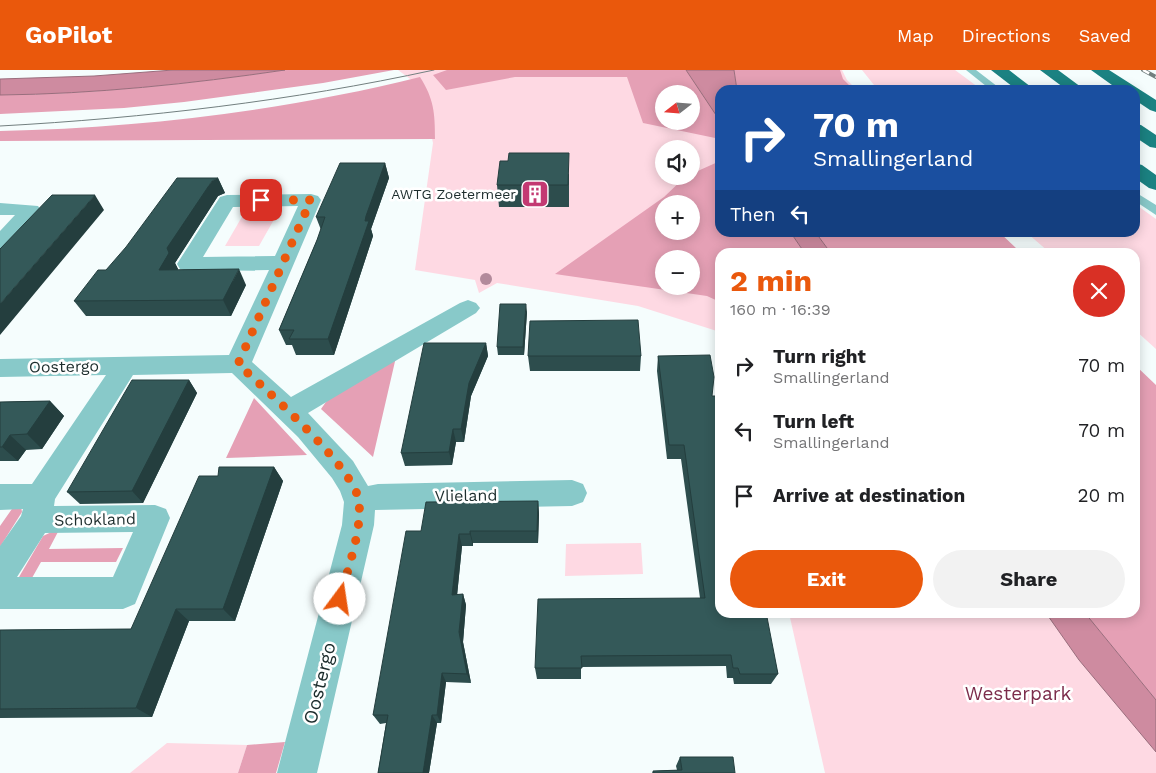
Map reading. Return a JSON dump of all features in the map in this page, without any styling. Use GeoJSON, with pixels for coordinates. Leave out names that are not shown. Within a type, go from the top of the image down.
{"type":"FeatureCollection","features":[{"type":"Feature","properties":{"kind":"highway"},"geometry":{"type":"LineString","coordinates":[[1000,70],[1020,85]]}},
{"type":"Feature","properties":{"kind":"highway"},"geometry":{"type":"LineString","coordinates":[[1048,70],[1070,85]]}},
{"type":"Feature","properties":{"kind":"highway"},"geometry":{"type":"LineString","coordinates":[[1099,70],[1122,85]]}},
{"type":"Feature","properties":{"kind":"highway"},"geometry":{"type":"LineString","coordinates":[[1140,97],[1156,107]]}},
{"type":"Feature","properties":{"kind":"highway"},"geometry":{"type":"LineString","coordinates":[[1140,133],[1156,143]]}},
{"type":"Feature","properties":{"kind":"highway"},"geometry":{"type":"LineString","coordinates":[[1140,173],[1156,184]]}},
{"type":"Feature","properties":{"kind":"street"},"geometry":{"type":"LineString","coordinates":[[238,364],[284,264],[311,200],[227,201],[188,264],[284,264]]}},
{"type":"Feature","properties":{"kind":"street"},"geometry":{"type":"LineString","coordinates":[[0,209],[31,210],[0,243]]}},
{"type":"Feature","properties":{"kind":"street"},"geometry":{"type":"LineString","coordinates":[[289,411],[468,308]]}},
{"type":"Feature","properties":{"kind":"street","name":"Oostergo"},"geometry":{"type":"LineString","coordinates":[[0,368],[238,364],[289,411],[349,476],[360,501],[358,525],[297,773]]}},
{"type":"Feature","properties":{"kind":"street","name":"Schokland"},"geometry":{"type":"LineString","coordinates":[[38,508],[126,365]]}},
{"type":"Feature","properties":{"kind":"street","name":"Vlieland"},"geometry":{"type":"LineString","coordinates":[[360,501],[378,497],[572,493]]}},
{"type":"Feature","properties":{"kind":"street","name":"Schokland"},"geometry":{"type":"LineString","coordinates":[[0,497],[38,508],[155,518],[123,593],[0,579]]}},
{"type":"Feature","properties":{"kind":"street"},"geometry":{"type":"LineString","coordinates":[[0,579],[38,508]]}},
{"type":"Feature","properties":{"kind":"lane"},"geometry":{"type":"LineString","coordinates":[[970,70],[990,85]]}},
{"type":"Feature","properties":{"kind":"lane"},"geometry":{"type":"LineString","coordinates":[[1140,199],[1156,210]]}},
{"type":"Feature","properties":{"kind":"green space"},"geometry":{"type":"Polygon","coordinates":[[[398,70],[842,70],[852,85],[715,85],[715,237],[1004,237],[1016,248],[715,248],[715,330],[638,306],[497,283],[479,293],[475,280],[415,270],[433,143],[421,87],[398,70]]]}},
{"type":"Feature","properties":{"kind":"green space"},"geometry":{"type":"Polygon","coordinates":[[[862,70],[955,70],[975,85],[874,85],[862,70]]]}},
{"type":"Feature","properties":{"kind":"green space"},"geometry":{"type":"Polygon","coordinates":[[[1140,208],[1156,219],[1156,349],[1140,335],[1140,248],[1044,248],[1032,237],[1140,237],[1140,208]]]}},
{"type":"Feature","properties":{"kind":"green space"},"geometry":{"type":"Polygon","coordinates":[[[243,215],[276,216],[259,246],[225,246],[243,215]]]}},
{"type":"Feature","properties":{"kind":"green space","name":"Westerpark"},"geometry":{"type":"Polygon","coordinates":[[[1156,393],[1156,773],[825,773],[790,618],[1140,618],[1140,560],[1156,393]]]}},
{"type":"Feature","properties":{"kind":"green space"},"geometry":{"type":"Polygon","coordinates":[[[641,543],[643,574],[565,576],[566,544],[641,543]]]}},
{"type":"Feature","properties":{"kind":"green space"},"geometry":{"type":"Polygon","coordinates":[[[167,743],[247,745],[238,773],[130,773],[167,743]]]}},
{"type":"Feature","properties":{"kind":"shaded area"},"geometry":{"type":"Polygon","coordinates":[[[173,70],[285,70],[214,80],[142,87],[71,93],[0,95],[0,79],[94,76],[173,70]]]}},
{"type":"Feature","properties":{"kind":"shaded area"},"geometry":{"type":"Polygon","coordinates":[[[285,70],[394,70],[323,83],[184,102],[124,108],[0,114],[0,95],[71,93],[142,87],[214,80],[285,70]]]}},
{"type":"Feature","properties":{"kind":"shaded area"},"geometry":{"type":"Polygon","coordinates":[[[447,70],[686,70],[696,85],[655,85],[655,125],[643,123],[627,77],[515,77],[446,90],[433,75],[447,70]]]}},
{"type":"Feature","properties":{"kind":"shaded area"},"geometry":{"type":"Polygon","coordinates":[[[686,70],[734,70],[736,85],[715,85],[715,114],[700,91],[700,85],[696,85],[686,70]]]}},
{"type":"Feature","properties":{"kind":"shaded area"},"geometry":{"type":"Polygon","coordinates":[[[734,70],[840,70],[843,79],[849,85],[736,85],[734,70]]]}},
{"type":"Feature","properties":{"kind":"shaded area"},"geometry":{"type":"Polygon","coordinates":[[[420,77],[433,106],[435,139],[0,141],[0,131],[106,126],[212,116],[316,99],[420,77]]]}},
{"type":"Feature","properties":{"kind":"shaded area"},"geometry":{"type":"Polygon","coordinates":[[[700,91],[715,114],[715,138],[677,130],[700,130],[700,91]]]}},
{"type":"Feature","properties":{"kind":"shaded area"},"geometry":{"type":"Polygon","coordinates":[[[715,163],[715,237],[794,237],[801,248],[715,248],[715,300],[700,295],[700,250],[655,250],[655,288],[555,274],[655,203],[655,240],[700,240],[700,195],[666,195],[677,185],[700,185],[700,170],[715,163]]]}},
{"type":"Feature","properties":{"kind":"shaded area"},"geometry":{"type":"Polygon","coordinates":[[[794,237],[819,237],[827,248],[801,248],[794,237]]]}},
{"type":"Feature","properties":{"kind":"shaded area"},"geometry":{"type":"Polygon","coordinates":[[[819,237],[1004,237],[1016,248],[827,248],[819,237]]]}},
{"type":"Feature","properties":{"kind":"shaded area"},"geometry":{"type":"Polygon","coordinates":[[[396,357],[373,457],[321,409],[328,399],[396,357]]]}},
{"type":"Feature","properties":{"kind":"shaded area"},"geometry":{"type":"Polygon","coordinates":[[[1140,370],[1156,385],[1156,700],[1089,618],[1140,618],[1140,370]]]}},
{"type":"Feature","properties":{"kind":"shaded area"},"geometry":{"type":"Polygon","coordinates":[[[254,398],[307,455],[226,458],[254,398]]]}},
{"type":"Feature","properties":{"kind":"shaded area"},"geometry":{"type":"Polygon","coordinates":[[[14,506],[21,506],[22,512],[0,547],[0,526],[14,506]]]}},
{"type":"Feature","properties":{"kind":"shaded area"},"geometry":{"type":"Polygon","coordinates":[[[60,528],[49,549],[123,548],[116,562],[41,562],[28,585],[19,577],[43,536],[60,528]]]}},
{"type":"Feature","properties":{"kind":"shaded area"},"geometry":{"type":"Polygon","coordinates":[[[1050,618],[1089,618],[1156,700],[1156,752],[1079,660],[1050,618]]]}},
{"type":"Feature","properties":{"kind":"shaded area"},"geometry":{"type":"Polygon","coordinates":[[[285,742],[276,773],[238,773],[247,745],[285,742]]]}},
{"type":"Feature","properties":{"kind":"building"},"geometry":{"type":"Polygon","coordinates":[[[509,153],[569,153],[568,185],[497,185],[500,161],[508,161],[509,153]]]}},
{"type":"Feature","properties":{"kind":"building"},"geometry":{"type":"Polygon","coordinates":[[[340,163],[385,163],[366,216],[365,221],[369,221],[328,339],[289,339],[294,330],[279,330],[317,240],[325,217],[316,217],[340,163]]]}},
{"type":"Feature","properties":{"kind":"building"},"geometry":{"type":"Polygon","coordinates":[[[177,178],[218,178],[212,181],[167,248],[169,253],[159,270],[239,269],[223,300],[74,301],[98,270],[106,270],[126,247],[177,178]]]}},
{"type":"Feature","properties":{"kind":"building"},"geometry":{"type":"Polygon","coordinates":[[[52,195],[95,195],[0,304],[0,249],[52,195]]]}},
{"type":"Feature","properties":{"kind":"building"},"geometry":{"type":"Polygon","coordinates":[[[500,304],[526,304],[523,347],[497,347],[500,304]]]}},
{"type":"Feature","properties":{"kind":"building"},"geometry":{"type":"Polygon","coordinates":[[[638,320],[641,356],[528,356],[530,321],[638,320]]]}},
{"type":"Feature","properties":{"kind":"building"},"geometry":{"type":"Polygon","coordinates":[[[424,343],[486,343],[469,383],[461,429],[453,429],[449,452],[401,453],[424,343]]]}},
{"type":"Feature","properties":{"kind":"building"},"geometry":{"type":"Polygon","coordinates":[[[710,355],[714,377],[712,396],[715,396],[715,618],[767,618],[778,674],[740,674],[738,668],[733,668],[731,655],[581,656],[582,668],[535,668],[538,599],[705,598],[684,445],[669,445],[658,356],[710,355]]]}},
{"type":"Feature","properties":{"kind":"building"},"geometry":{"type":"Polygon","coordinates":[[[132,380],[189,380],[132,491],[67,492],[132,380]]]}},
{"type":"Feature","properties":{"kind":"building"},"geometry":{"type":"Polygon","coordinates":[[[50,401],[27,434],[10,435],[2,447],[0,447],[0,402],[50,401]]]}},
{"type":"Feature","properties":{"kind":"building"},"geometry":{"type":"Polygon","coordinates":[[[219,467],[274,467],[223,609],[176,609],[136,708],[0,709],[0,630],[131,629],[199,476],[218,476],[219,467]]]}},
{"type":"Feature","properties":{"kind":"building"},"geometry":{"type":"Polygon","coordinates":[[[538,501],[537,531],[470,531],[470,534],[459,534],[452,595],[463,594],[459,632],[467,674],[442,673],[437,715],[432,715],[423,773],[378,773],[388,715],[373,715],[406,531],[421,531],[426,502],[538,501]]]}},
{"type":"Feature","properties":{"kind":"building"},"geometry":{"type":"Polygon","coordinates":[[[680,757],[733,757],[735,773],[654,773],[653,771],[682,770],[680,757]]]}},
{"type":"Feature","properties":{"kind":"tram line"},"geometry":{"type":"LineString","coordinates":[[0,126],[55,123],[218,107],[326,91],[434,70]]}},
{"type":"Feature","properties":{"kind":"railway"},"geometry":{"type":"LineString","coordinates":[[1143,70],[1156,77]]}},
{"type":"Feature","properties":{"kind":"place","name":"AWTG Zoetermeer"},"geometry":{"type":"Point","coordinates":[535,194]}},
{"type":"Feature","properties":{"kind":"route"},"geometry":{"type":"LineString","coordinates":[[261,200],[311,200],[238,364],[289,411],[349,476],[360,501],[358,525],[340,599]]}}]}
